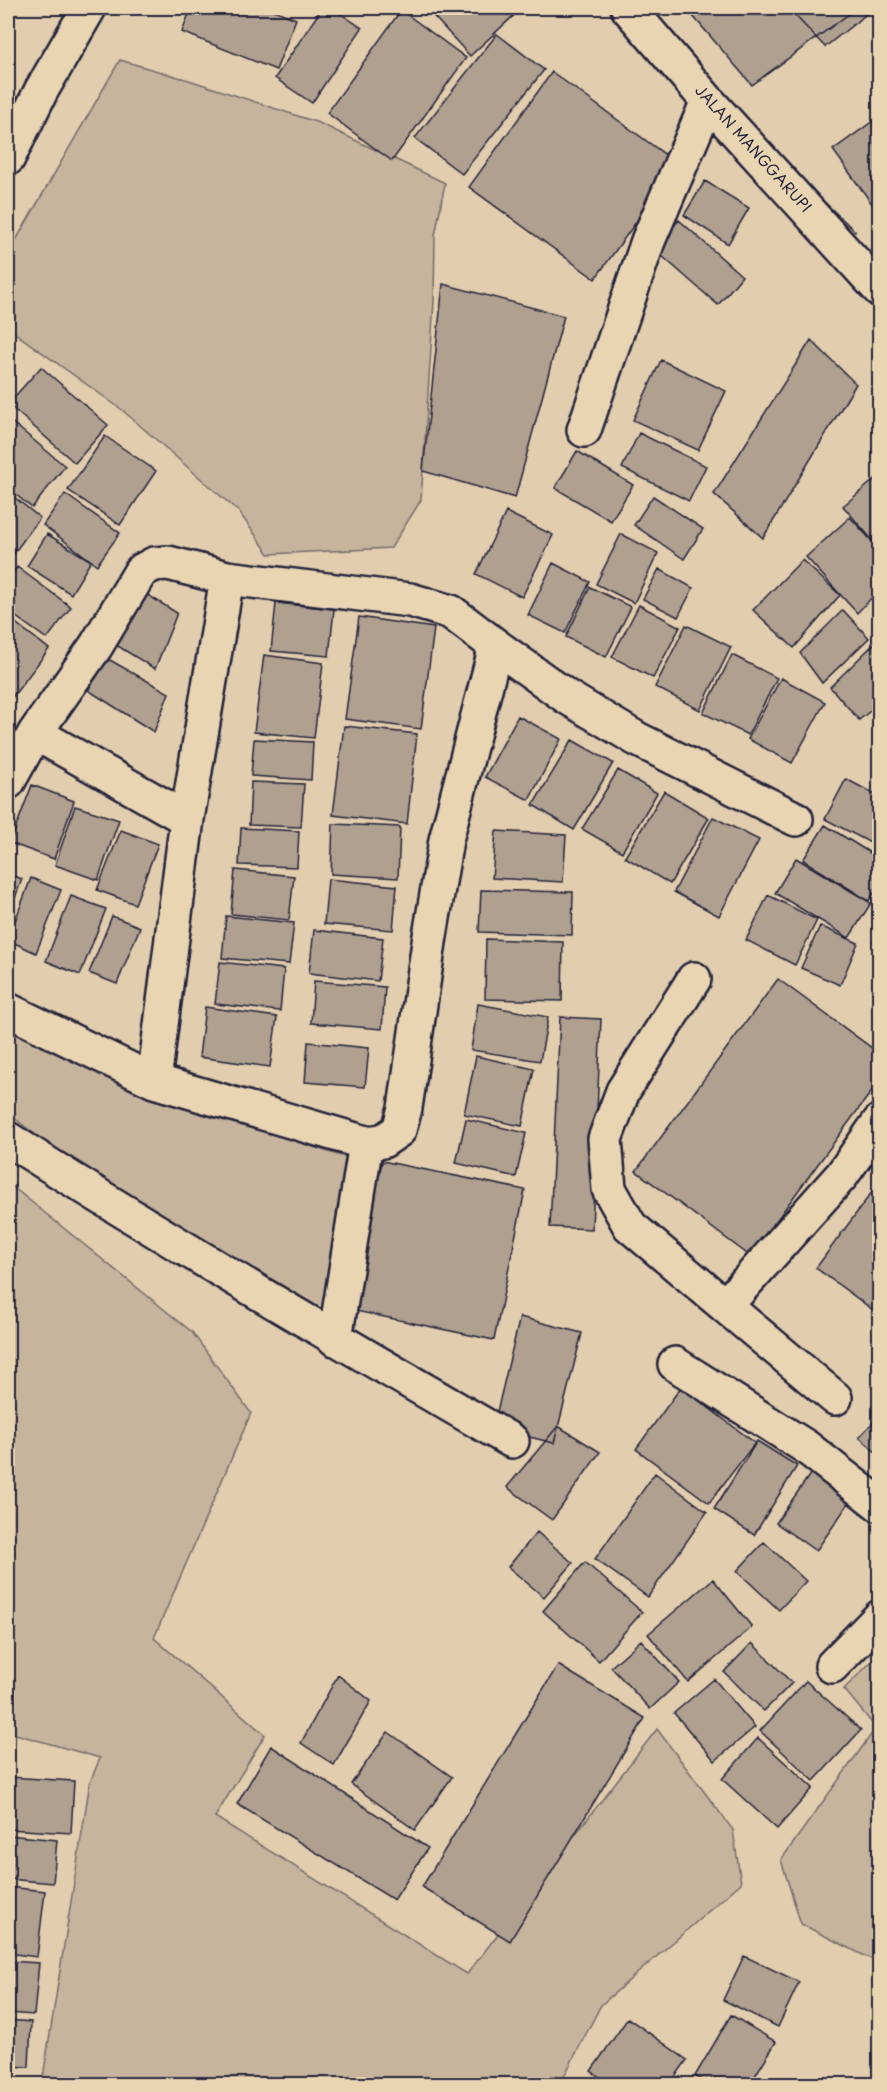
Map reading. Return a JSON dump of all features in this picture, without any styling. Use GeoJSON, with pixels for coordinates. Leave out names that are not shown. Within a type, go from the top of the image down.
{"type":"FeatureCollection","features":[{"type":"Feature","properties":{"kind":"street"},"geometry":{"type":"LineString","coordinates":[[8,158],[41,91],[89,8]]}},
{"type":"Feature","properties":{"kind":"street","name":"JALAN MANGGARUPI"},"geometry":{"type":"LineString","coordinates":[[628,8],[708,101],[879,290]]}},
{"type":"Feature","properties":{"kind":"street"},"geometry":{"type":"LineString","coordinates":[[584,430],[648,241],[708,101]]}},
{"type":"Feature","properties":{"kind":"street"},"geometry":{"type":"LineString","coordinates":[[8,782],[35,734],[96,646],[141,571],[154,564],[168,563],[227,578],[410,600],[451,612],[567,697],[637,739],[795,819]]}},
{"type":"Feature","properties":{"kind":"street"},"geometry":{"type":"LineString","coordinates":[[154,1081],[187,819],[227,578]]}},
{"type":"Feature","properties":{"kind":"street"},"geometry":{"type":"LineString","coordinates":[[8,1010],[154,1081],[366,1143],[383,1141],[399,1130],[446,840],[496,646]]}},
{"type":"Feature","properties":{"kind":"street"},"geometry":{"type":"LineString","coordinates":[[35,734],[187,819]]}},
{"type":"Feature","properties":{"kind":"street"},"geometry":{"type":"LineString","coordinates":[[694,979],[623,1091],[605,1139],[609,1189],[630,1226],[835,1398]]}},
{"type":"Feature","properties":{"kind":"street"},"geometry":{"type":"LineString","coordinates":[[725,1306],[842,1174],[879,1122]]}},
{"type":"Feature","properties":{"kind":"street"},"geometry":{"type":"LineString","coordinates":[[8,1140],[335,1339],[512,1441]]}},
{"type":"Feature","properties":{"kind":"street"},"geometry":{"type":"LineString","coordinates":[[335,1339],[366,1143]]}},
{"type":"Feature","properties":{"kind":"street"},"geometry":{"type":"LineString","coordinates":[[675,1364],[806,1447],[879,1505]]}},
{"type":"Feature","properties":{"kind":"street"},"geometry":{"type":"LineString","coordinates":[[832,1666],[879,1617]]}},
{"type":"Feature","properties":{"kind":"shaded area"},"geometry":{"type":"Polygon","coordinates":[[[120,60],[319,123],[445,183],[435,236],[434,301],[421,500],[391,548],[269,554],[239,512],[121,409],[8,328],[8,254],[120,60]]]}},
{"type":"Feature","properties":{"kind":"shaded area"},"geometry":{"type":"Polygon","coordinates":[[[8,1029],[140,1092],[354,1160],[323,1330],[193,1259],[8,1113],[8,1029]]]}},
{"type":"Feature","properties":{"kind":"shaded area"},"geometry":{"type":"Polygon","coordinates":[[[8,1183],[192,1332],[251,1413],[154,1638],[265,1735],[215,1817],[467,1974],[657,1729],[733,1830],[741,1883],[601,2005],[560,2084],[42,2084],[90,1782],[100,1758],[8,1732],[8,1183]]]}},
{"type":"Feature","properties":{"kind":"shaded area"},"geometry":{"type":"Polygon","coordinates":[[[879,1654],[879,1963],[801,1924],[781,1860],[876,1728],[844,1689],[879,1654]]]}},
{"type":"Feature","properties":{"kind":"building"},"geometry":{"type":"Polygon","coordinates":[[[191,8],[269,8],[296,19],[276,70],[182,32],[191,8]]]}},
{"type":"Feature","properties":{"kind":"building"},"geometry":{"type":"Polygon","coordinates":[[[322,8],[332,8],[362,28],[312,103],[275,78],[322,8]]]}},
{"type":"Feature","properties":{"kind":"building"},"geometry":{"type":"Polygon","coordinates":[[[366,8],[380,8],[372,14],[366,8]]]}},
{"type":"Feature","properties":{"kind":"building"},"geometry":{"type":"Polygon","coordinates":[[[426,8],[522,8],[470,56],[426,8]]]}},
{"type":"Feature","properties":{"kind":"building"},"geometry":{"type":"Polygon","coordinates":[[[686,8],[857,8],[752,85],[686,8]]]}},
{"type":"Feature","properties":{"kind":"building"},"geometry":{"type":"Polygon","coordinates":[[[788,8],[874,8],[825,47],[788,8]]]}},
{"type":"Feature","properties":{"kind":"building"},"geometry":{"type":"Polygon","coordinates":[[[401,10],[466,58],[392,161],[327,113],[401,10]]]}},
{"type":"Feature","properties":{"kind":"building"},"geometry":{"type":"Polygon","coordinates":[[[497,34],[544,70],[462,174],[415,138],[497,34]]]}},
{"type":"Feature","properties":{"kind":"building"},"geometry":{"type":"Polygon","coordinates":[[[552,72],[678,164],[595,279],[469,187],[552,72]]]}},
{"type":"Feature","properties":{"kind":"building"},"geometry":{"type":"Polygon","coordinates":[[[880,116],[880,215],[833,150],[880,116]]]}},
{"type":"Feature","properties":{"kind":"building"},"geometry":{"type":"Polygon","coordinates":[[[786,166],[855,231],[848,238],[786,166]]]}},
{"type":"Feature","properties":{"kind":"building"},"geometry":{"type":"Polygon","coordinates":[[[705,181],[749,208],[728,244],[684,215],[705,181]]]}},
{"type":"Feature","properties":{"kind":"building"},"geometry":{"type":"Polygon","coordinates":[[[679,220],[742,276],[718,305],[654,249],[679,220]]]}},
{"type":"Feature","properties":{"kind":"building"},"geometry":{"type":"Polygon","coordinates":[[[443,284],[564,316],[515,498],[423,471],[443,284]]]}},
{"type":"Feature","properties":{"kind":"building"},"geometry":{"type":"Polygon","coordinates":[[[811,340],[856,384],[763,538],[714,494],[811,340]]]}},
{"type":"Feature","properties":{"kind":"building"},"geometry":{"type":"Polygon","coordinates":[[[661,360],[726,391],[698,450],[633,420],[661,360]]]}},
{"type":"Feature","properties":{"kind":"building"},"geometry":{"type":"Polygon","coordinates":[[[41,367],[108,425],[75,463],[8,404],[41,367]]]}},
{"type":"Feature","properties":{"kind":"building"},"geometry":{"type":"Polygon","coordinates":[[[8,419],[65,466],[32,508],[8,488],[8,419]]]}},
{"type":"Feature","properties":{"kind":"building"},"geometry":{"type":"Polygon","coordinates":[[[639,433],[706,466],[689,501],[622,468],[639,433]]]}},
{"type":"Feature","properties":{"kind":"building"},"geometry":{"type":"Polygon","coordinates":[[[105,436],[156,471],[120,525],[68,490],[105,436]]]}},
{"type":"Feature","properties":{"kind":"building"},"geometry":{"type":"Polygon","coordinates":[[[577,451],[633,485],[611,521],[555,488],[577,451]]]}},
{"type":"Feature","properties":{"kind":"building"},"geometry":{"type":"Polygon","coordinates":[[[880,475],[880,549],[843,506],[880,475]]]}},
{"type":"Feature","properties":{"kind":"building"},"geometry":{"type":"Polygon","coordinates":[[[8,492],[40,518],[8,561],[8,492]]]}},
{"type":"Feature","properties":{"kind":"building"},"geometry":{"type":"Polygon","coordinates":[[[65,494],[120,533],[97,565],[43,525],[65,494]]]}},
{"type":"Feature","properties":{"kind":"building"},"geometry":{"type":"Polygon","coordinates":[[[653,496],[703,529],[684,559],[634,525],[653,496]]]}},
{"type":"Feature","properties":{"kind":"building"},"geometry":{"type":"Polygon","coordinates":[[[506,512],[553,535],[522,597],[476,574],[506,512]]]}},
{"type":"Feature","properties":{"kind":"building"},"geometry":{"type":"Polygon","coordinates":[[[850,517],[880,550],[880,589],[857,613],[806,557],[850,517]]]}},
{"type":"Feature","properties":{"kind":"building"},"geometry":{"type":"Polygon","coordinates":[[[47,534],[91,561],[71,594],[27,566],[47,534]]]}},
{"type":"Feature","properties":{"kind":"building"},"geometry":{"type":"Polygon","coordinates":[[[621,534],[658,553],[634,603],[596,584],[621,534]]]}},
{"type":"Feature","properties":{"kind":"building"},"geometry":{"type":"Polygon","coordinates":[[[802,560],[840,595],[794,648],[753,610],[802,560]]]}},
{"type":"Feature","properties":{"kind":"building"},"geometry":{"type":"Polygon","coordinates":[[[553,563],[590,582],[565,633],[528,615],[553,563]]]}},
{"type":"Feature","properties":{"kind":"building"},"geometry":{"type":"Polygon","coordinates":[[[17,567],[71,607],[47,639],[8,611],[8,581],[17,567]]]}},
{"type":"Feature","properties":{"kind":"building"},"geometry":{"type":"Polygon","coordinates":[[[659,569],[693,588],[678,617],[643,599],[659,569]]]}},
{"type":"Feature","properties":{"kind":"building"},"geometry":{"type":"Polygon","coordinates":[[[135,587],[177,613],[155,669],[103,637],[135,587]]]}},
{"type":"Feature","properties":{"kind":"building"},"geometry":{"type":"Polygon","coordinates":[[[590,587],[631,607],[606,657],[566,637],[590,587]]]}},
{"type":"Feature","properties":{"kind":"building"},"geometry":{"type":"Polygon","coordinates":[[[276,603],[334,609],[329,656],[271,651],[276,603]]]}},
{"type":"Feature","properties":{"kind":"building"},"geometry":{"type":"Polygon","coordinates":[[[639,605],[680,627],[653,678],[612,657],[639,605]]]}},
{"type":"Feature","properties":{"kind":"building"},"geometry":{"type":"Polygon","coordinates":[[[843,610],[869,638],[822,683],[800,653],[843,610]]]}},
{"type":"Feature","properties":{"kind":"building"},"geometry":{"type":"Polygon","coordinates":[[[8,617],[49,649],[8,703],[8,617]]]}},
{"type":"Feature","properties":{"kind":"building"},"geometry":{"type":"Polygon","coordinates":[[[359,617],[434,628],[421,729],[345,719],[359,617]]]}},
{"type":"Feature","properties":{"kind":"building"},"geometry":{"type":"Polygon","coordinates":[[[686,625],[731,647],[700,710],[655,687],[686,625]]]}},
{"type":"Feature","properties":{"kind":"building"},"geometry":{"type":"Polygon","coordinates":[[[880,638],[880,703],[859,720],[830,687],[880,638]]]}},
{"type":"Feature","properties":{"kind":"building"},"geometry":{"type":"Polygon","coordinates":[[[264,655],[323,663],[314,738],[254,732],[264,655]]]}},
{"type":"Feature","properties":{"kind":"building"},"geometry":{"type":"Polygon","coordinates":[[[732,655],[777,678],[748,735],[703,713],[732,655]]]}},
{"type":"Feature","properties":{"kind":"building"},"geometry":{"type":"Polygon","coordinates":[[[108,659],[169,693],[154,732],[88,690],[108,659]]]}},
{"type":"Feature","properties":{"kind":"building"},"geometry":{"type":"Polygon","coordinates":[[[781,678],[825,702],[792,763],[748,739],[781,678]]]}},
{"type":"Feature","properties":{"kind":"building"},"geometry":{"type":"Polygon","coordinates":[[[518,716],[561,739],[529,800],[485,777],[518,716]]]}},
{"type":"Feature","properties":{"kind":"building"},"geometry":{"type":"Polygon","coordinates":[[[344,726],[417,734],[407,824],[333,815],[344,726]]]}},
{"type":"Feature","properties":{"kind":"building"},"geometry":{"type":"Polygon","coordinates":[[[880,735],[880,748],[873,742],[880,735]]]}},
{"type":"Feature","properties":{"kind":"building"},"geometry":{"type":"Polygon","coordinates":[[[254,739],[313,742],[311,780],[251,776],[254,739]]]}},
{"type":"Feature","properties":{"kind":"building"},"geometry":{"type":"Polygon","coordinates":[[[572,740],[613,763],[574,830],[533,805],[572,740]]]}},
{"type":"Feature","properties":{"kind":"building"},"geometry":{"type":"Polygon","coordinates":[[[618,770],[657,793],[622,852],[582,829],[618,770]]]}},
{"type":"Feature","properties":{"kind":"building"},"geometry":{"type":"Polygon","coordinates":[[[846,779],[880,797],[880,848],[825,819],[846,779]]]}},
{"type":"Feature","properties":{"kind":"building"},"geometry":{"type":"Polygon","coordinates":[[[251,782],[304,784],[301,827],[249,825],[251,782]]]}},
{"type":"Feature","properties":{"kind":"building"},"geometry":{"type":"Polygon","coordinates":[[[32,785],[74,801],[54,859],[10,843],[32,785]]]}},
{"type":"Feature","properties":{"kind":"building"},"geometry":{"type":"Polygon","coordinates":[[[664,791],[709,818],[670,884],[625,857],[664,791]]]}},
{"type":"Feature","properties":{"kind":"building"},"geometry":{"type":"Polygon","coordinates":[[[75,806],[119,820],[98,880],[55,865],[75,806]]]}},
{"type":"Feature","properties":{"kind":"building"},"geometry":{"type":"Polygon","coordinates":[[[713,817],[759,840],[719,916],[674,892],[713,817]]]}},
{"type":"Feature","properties":{"kind":"building"},"geometry":{"type":"Polygon","coordinates":[[[333,824],[400,827],[398,878],[331,874],[333,824]]]}},
{"type":"Feature","properties":{"kind":"building"},"geometry":{"type":"Polygon","coordinates":[[[825,825],[880,859],[880,884],[869,901],[803,860],[825,825]]]}},
{"type":"Feature","properties":{"kind":"building"},"geometry":{"type":"Polygon","coordinates":[[[241,828],[299,831],[297,867],[239,865],[241,828]]]}},
{"type":"Feature","properties":{"kind":"building"},"geometry":{"type":"Polygon","coordinates":[[[121,830],[158,844],[135,904],[97,890],[121,830]]]}},
{"type":"Feature","properties":{"kind":"building"},"geometry":{"type":"Polygon","coordinates":[[[496,831],[566,835],[563,882],[492,878],[496,831]]]}},
{"type":"Feature","properties":{"kind":"building"},"geometry":{"type":"Polygon","coordinates":[[[796,858],[871,903],[849,938],[775,893],[796,858]]]}},
{"type":"Feature","properties":{"kind":"building"},"geometry":{"type":"Polygon","coordinates":[[[235,870],[294,876],[289,920],[231,914],[235,870]]]}},
{"type":"Feature","properties":{"kind":"building"},"geometry":{"type":"Polygon","coordinates":[[[8,874],[22,879],[8,917],[8,874]]]}},
{"type":"Feature","properties":{"kind":"building"},"geometry":{"type":"Polygon","coordinates":[[[31,878],[61,890],[36,953],[8,940],[31,878]]]}},
{"type":"Feature","properties":{"kind":"building"},"geometry":{"type":"Polygon","coordinates":[[[328,879],[397,886],[393,930],[324,924],[328,879]]]}},
{"type":"Feature","properties":{"kind":"building"},"geometry":{"type":"Polygon","coordinates":[[[481,890],[573,892],[572,935],[479,932],[481,890]]]}},
{"type":"Feature","properties":{"kind":"building"},"geometry":{"type":"Polygon","coordinates":[[[768,895],[817,920],[795,965],[746,940],[768,895]]]}},
{"type":"Feature","properties":{"kind":"building"},"geometry":{"type":"Polygon","coordinates":[[[71,896],[106,909],[80,975],[46,961],[71,896]]]}},
{"type":"Feature","properties":{"kind":"building"},"geometry":{"type":"Polygon","coordinates":[[[112,916],[140,927],[117,984],[89,973],[112,916]]]}},
{"type":"Feature","properties":{"kind":"building"},"geometry":{"type":"Polygon","coordinates":[[[226,916],[294,923],[289,964],[222,958],[226,916]]]}},
{"type":"Feature","properties":{"kind":"building"},"geometry":{"type":"Polygon","coordinates":[[[820,926],[858,943],[840,985],[801,968],[820,926]]]}},
{"type":"Feature","properties":{"kind":"building"},"geometry":{"type":"Polygon","coordinates":[[[314,930],[383,938],[378,981],[309,973],[314,930]]]}},
{"type":"Feature","properties":{"kind":"building"},"geometry":{"type":"Polygon","coordinates":[[[880,932],[880,947],[873,942],[880,932]]]}},
{"type":"Feature","properties":{"kind":"building"},"geometry":{"type":"Polygon","coordinates":[[[486,939],[563,942],[562,1001],[485,999],[486,939]]]}},
{"type":"Feature","properties":{"kind":"building"},"geometry":{"type":"Polygon","coordinates":[[[220,962],[284,969],[280,1011],[215,1004],[220,962]]]}},
{"type":"Feature","properties":{"kind":"building"},"geometry":{"type":"Polygon","coordinates":[[[778,979],[880,1054],[880,1080],[750,1256],[636,1171],[778,979]]]}},
{"type":"Feature","properties":{"kind":"building"},"geometry":{"type":"Polygon","coordinates":[[[314,981],[385,987],[382,1029],[311,1023],[314,981]]]}},
{"type":"Feature","properties":{"kind":"building"},"geometry":{"type":"Polygon","coordinates":[[[478,1004],[548,1017],[540,1061],[471,1050],[478,1004]]]}},
{"type":"Feature","properties":{"kind":"building"},"geometry":{"type":"Polygon","coordinates":[[[205,1007],[277,1017],[270,1067],[199,1057],[205,1007]]]}},
{"type":"Feature","properties":{"kind":"building"},"geometry":{"type":"Polygon","coordinates":[[[560,1017],[601,1019],[592,1229],[550,1227],[560,1017]]]}},
{"type":"Feature","properties":{"kind":"building"},"geometry":{"type":"Polygon","coordinates":[[[308,1042],[369,1048],[365,1087],[305,1082],[308,1042]]]}},
{"type":"Feature","properties":{"kind":"building"},"geometry":{"type":"Polygon","coordinates":[[[476,1056],[534,1069],[522,1126],[464,1114],[476,1056]]]}},
{"type":"Feature","properties":{"kind":"building"},"geometry":{"type":"Polygon","coordinates":[[[466,1119],[526,1133],[516,1177],[456,1163],[466,1119]]]}},
{"type":"Feature","properties":{"kind":"building"},"geometry":{"type":"Polygon","coordinates":[[[382,1161],[525,1190],[494,1340],[351,1310],[382,1161]]]}},
{"type":"Feature","properties":{"kind":"building"},"geometry":{"type":"Polygon","coordinates":[[[880,1181],[880,1315],[816,1268],[880,1181]]]}},
{"type":"Feature","properties":{"kind":"building"},"geometry":{"type":"Polygon","coordinates":[[[520,1317],[582,1333],[554,1443],[493,1428],[520,1317]]]}},
{"type":"Feature","properties":{"kind":"building"},"geometry":{"type":"Polygon","coordinates":[[[681,1387],[755,1443],[709,1503],[636,1449],[681,1387]]]}},
{"type":"Feature","properties":{"kind":"building"},"geometry":{"type":"Polygon","coordinates":[[[880,1415],[880,1456],[859,1437],[880,1415]]]}},
{"type":"Feature","properties":{"kind":"building"},"geometry":{"type":"Polygon","coordinates":[[[558,1426],[600,1452],[552,1520],[507,1487],[558,1426]]]}},
{"type":"Feature","properties":{"kind":"building"},"geometry":{"type":"Polygon","coordinates":[[[757,1441],[797,1466],[754,1535],[714,1509],[757,1441]]]}},
{"type":"Feature","properties":{"kind":"building"},"geometry":{"type":"Polygon","coordinates":[[[813,1470],[853,1497],[816,1551],[776,1523],[813,1470]]]}},
{"type":"Feature","properties":{"kind":"building"},"geometry":{"type":"Polygon","coordinates":[[[655,1473],[707,1512],[648,1597],[595,1559],[655,1473]]]}},
{"type":"Feature","properties":{"kind":"building"},"geometry":{"type":"Polygon","coordinates":[[[537,1532],[573,1563],[544,1597],[508,1567],[537,1532]]]}},
{"type":"Feature","properties":{"kind":"building"},"geometry":{"type":"Polygon","coordinates":[[[764,1542],[806,1581],[779,1610],[737,1571],[764,1542]]]}},
{"type":"Feature","properties":{"kind":"building"},"geometry":{"type":"Polygon","coordinates":[[[585,1562],[642,1612],[599,1661],[543,1611],[585,1562]]]}},
{"type":"Feature","properties":{"kind":"building"},"geometry":{"type":"Polygon","coordinates":[[[713,1579],[752,1627],[688,1682],[648,1634],[713,1579]]]}},
{"type":"Feature","properties":{"kind":"building"},"geometry":{"type":"Polygon","coordinates":[[[641,1640],[679,1682],[650,1709],[611,1667],[641,1640]]]}},
{"type":"Feature","properties":{"kind":"building"},"geometry":{"type":"Polygon","coordinates":[[[752,1643],[792,1683],[764,1711],[724,1672],[752,1643]]]}},
{"type":"Feature","properties":{"kind":"building"},"geometry":{"type":"Polygon","coordinates":[[[558,1665],[645,1718],[510,1941],[422,1887],[558,1665]]]}},
{"type":"Feature","properties":{"kind":"building"},"geometry":{"type":"Polygon","coordinates":[[[338,1675],[371,1701],[334,1765],[301,1743],[338,1675]]]}},
{"type":"Feature","properties":{"kind":"building"},"geometry":{"type":"Polygon","coordinates":[[[714,1679],[755,1727],[715,1761],[674,1713],[714,1679]]]}},
{"type":"Feature","properties":{"kind":"building"},"geometry":{"type":"Polygon","coordinates":[[[806,1681],[861,1730],[814,1781],[760,1731],[806,1681]]]}},
{"type":"Feature","properties":{"kind":"building"},"geometry":{"type":"Polygon","coordinates":[[[388,1732],[452,1777],[415,1830],[351,1784],[388,1732]]]}},
{"type":"Feature","properties":{"kind":"building"},"geometry":{"type":"Polygon","coordinates":[[[758,1738],[813,1788],[777,1829],[722,1779],[758,1738]]]}},
{"type":"Feature","properties":{"kind":"building"},"geometry":{"type":"Polygon","coordinates":[[[271,1746],[428,1848],[394,1900],[237,1804],[271,1746]]]}},
{"type":"Feature","properties":{"kind":"building"},"geometry":{"type":"Polygon","coordinates":[[[8,1777],[74,1781],[71,1833],[8,1829],[8,1777]]]}},
{"type":"Feature","properties":{"kind":"building"},"geometry":{"type":"Polygon","coordinates":[[[8,1835],[57,1840],[53,1883],[8,1879],[8,1835]]]}},
{"type":"Feature","properties":{"kind":"building"},"geometry":{"type":"Polygon","coordinates":[[[8,1887],[45,1891],[37,1957],[8,1953],[8,1887]]]}},
{"type":"Feature","properties":{"kind":"building"},"geometry":{"type":"Polygon","coordinates":[[[744,1956],[799,1982],[778,2027],[723,2000],[744,1956]]]}},
{"type":"Feature","properties":{"kind":"building"},"geometry":{"type":"Polygon","coordinates":[[[8,1961],[39,1963],[34,2015],[8,2013],[8,1961]]]}},
{"type":"Feature","properties":{"kind":"building"},"geometry":{"type":"Polygon","coordinates":[[[731,2015],[776,2042],[750,2084],[709,2084],[695,2076],[731,2015]]]}},
{"type":"Feature","properties":{"kind":"building"},"geometry":{"type":"Polygon","coordinates":[[[628,2018],[687,2060],[670,2084],[610,2084],[591,2071],[628,2018]]]}},
{"type":"Feature","properties":{"kind":"building"},"geometry":{"type":"Polygon","coordinates":[[[8,2020],[31,2022],[29,2067],[8,2066],[8,2020]]]}}]}
